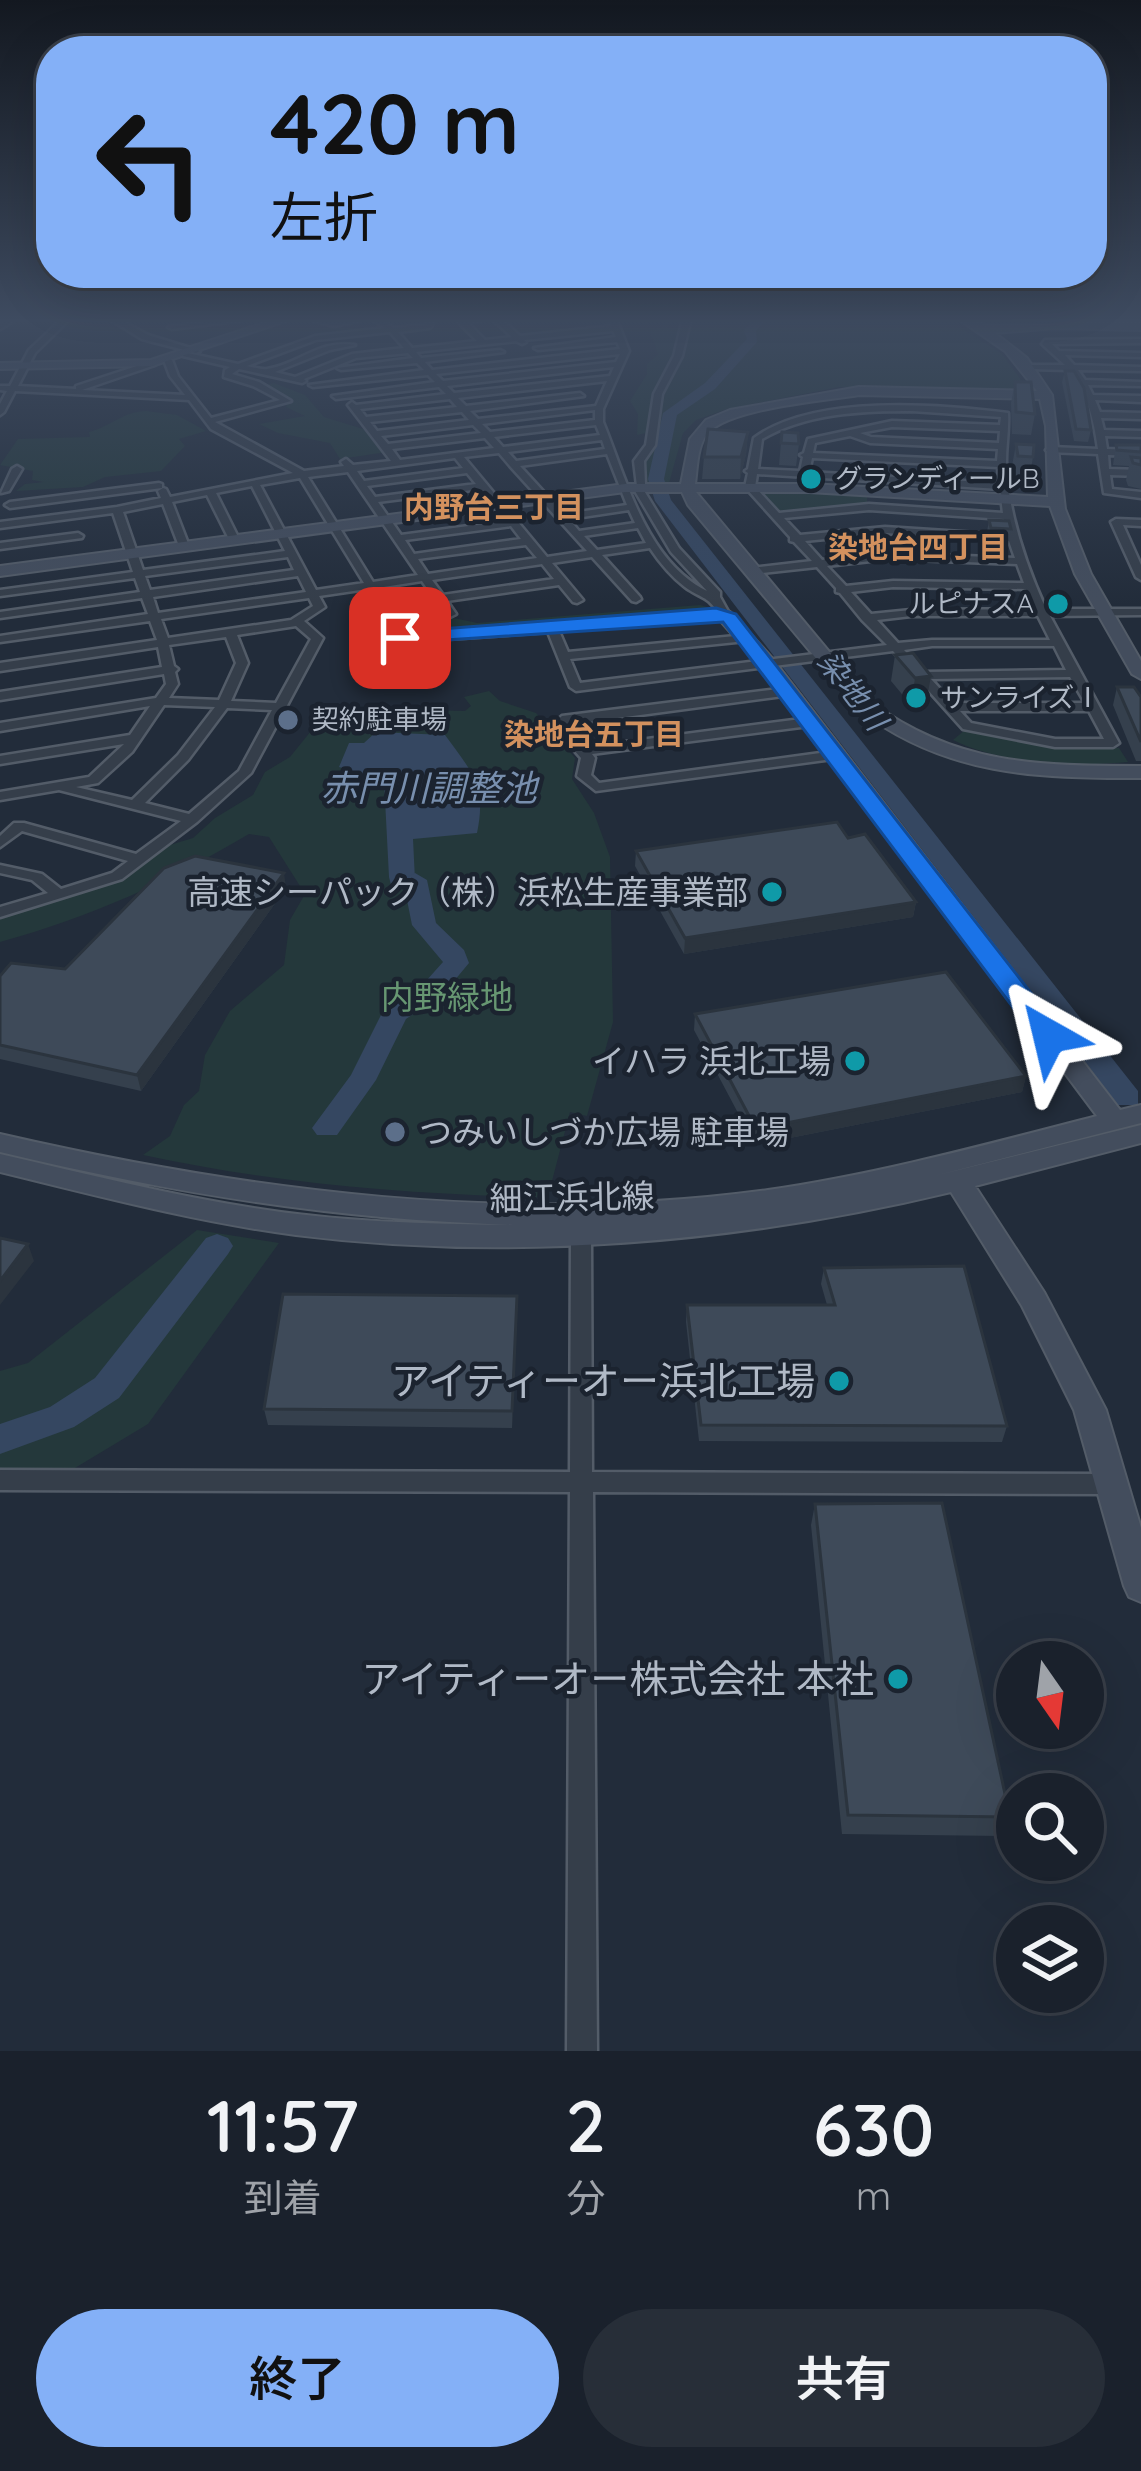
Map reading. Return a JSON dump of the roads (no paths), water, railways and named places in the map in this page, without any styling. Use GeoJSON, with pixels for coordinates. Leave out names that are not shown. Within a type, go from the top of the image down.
{"type":"FeatureCollection","features":[{"type":"Feature","properties":{"kind":"street"},"geometry":{"type":"LineString","coordinates":[[203,414],[302,474],[398,635],[406,640],[724,615]]}},
{"type":"Feature","properties":{"kind":"street"},"geometry":{"type":"LineString","coordinates":[[209,421],[237,414]]}},
{"type":"Feature","properties":{"kind":"street"},"geometry":{"type":"LineString","coordinates":[[362,414],[398,462]]}},
{"type":"Feature","properties":{"kind":"street"},"geometry":{"type":"LineString","coordinates":[[366,420],[421,414]]}},
{"type":"Feature","properties":{"kind":"street"},"geometry":{"type":"LineString","coordinates":[[467,414],[636,599]]}},
{"type":"Feature","properties":{"kind":"street"},"geometry":{"type":"LineString","coordinates":[[376,434],[540,414]]}},
{"type":"Feature","properties":{"kind":"street"},"geometry":{"type":"LineString","coordinates":[[388,447],[488,435],[568,414]]}},
{"type":"Feature","properties":{"kind":"street"},"geometry":{"type":"LineString","coordinates":[[596,414],[611,451],[675,550],[716,594],[713,598]]}},
{"type":"Feature","properties":{"kind":"street"},"geometry":{"type":"LineString","coordinates":[[655,414],[650,445],[639,460],[632,507],[652,545],[698,593],[725,608],[724,615]]}},
{"type":"Feature","properties":{"kind":"street"},"geometry":{"type":"LineString","coordinates":[[733,414],[705,428],[696,439],[687,488],[693,502],[875,715],[946,752],[1028,770],[1141,772]]}},
{"type":"Feature","properties":{"kind":"street"},"geometry":{"type":"LineString","coordinates":[[809,414],[870,440],[1001,446]]}},
{"type":"Feature","properties":{"kind":"street"},"geometry":{"type":"LineString","coordinates":[[850,414],[762,434],[750,479],[774,517],[967,726],[1055,743],[1113,743],[1028,586],[1010,538],[1000,464],[1002,414]]}},
{"type":"Feature","properties":{"kind":"street"},"geometry":{"type":"LineString","coordinates":[[1048,414],[1056,502],[1072,552],[1101,612],[1141,674]]}},
{"type":"Feature","properties":{"kind":"street"},"geometry":{"type":"LineString","coordinates":[[1141,416],[1099,415],[1107,491],[1141,495]]}},
{"type":"Feature","properties":{"kind":"street"},"geometry":{"type":"LineString","coordinates":[[804,474],[807,442],[890,424],[1003,428]]}},
{"type":"Feature","properties":{"kind":"street"},"geometry":{"type":"LineString","coordinates":[[1101,433],[1141,434]]}},
{"type":"Feature","properties":{"kind":"street"},"geometry":{"type":"LineString","coordinates":[[17,469],[2,491],[10,505],[6,524],[117,510],[348,465],[605,437]]}},
{"type":"Feature","properties":{"kind":"street"},"geometry":{"type":"LineString","coordinates":[[1051,450],[1141,453]]}},
{"type":"Feature","properties":{"kind":"street"},"geometry":{"type":"LineString","coordinates":[[513,464],[611,451]]}},
{"type":"Feature","properties":{"kind":"street"},"geometry":{"type":"LineString","coordinates":[[457,455],[577,600]]}},
{"type":"Feature","properties":{"kind":"street"},"geometry":{"type":"LineString","coordinates":[[805,455],[1000,464]]}},
{"type":"Feature","properties":{"kind":"street"},"geometry":{"type":"LineString","coordinates":[[348,465],[450,614]]}},
{"type":"Feature","properties":{"kind":"street"},"geometry":{"type":"LineString","coordinates":[[362,484],[469,470]]}},
{"type":"Feature","properties":{"kind":"street"},"geometry":{"type":"LineString","coordinates":[[1105,472],[1141,473]]}},
{"type":"Feature","properties":{"kind":"street"},"geometry":{"type":"LineString","coordinates":[[0,571],[544,498],[804,474],[1003,500]]}},
{"type":"Feature","properties":{"kind":"street"},"geometry":{"type":"LineString","coordinates":[[750,479],[1056,502]]}},
{"type":"Feature","properties":{"kind":"street"},"geometry":{"type":"LineString","coordinates":[[0,667],[294,625],[318,609],[254,482]]}},
{"type":"Feature","properties":{"kind":"street"},"geometry":{"type":"LineString","coordinates":[[10,505],[160,485],[184,546]]}},
{"type":"Feature","properties":{"kind":"street"},"geometry":{"type":"LineString","coordinates":[[374,500],[482,486]]}},
{"type":"Feature","properties":{"kind":"street"},"geometry":{"type":"LineString","coordinates":[[210,491],[234,539]]}},
{"type":"Feature","properties":{"kind":"street"},"geometry":{"type":"LineString","coordinates":[[774,517],[1003,500]]}},
{"type":"Feature","properties":{"kind":"street"},"geometry":{"type":"LineString","coordinates":[[562,517],[632,507]]}},
{"type":"Feature","properties":{"kind":"street"},"geometry":{"type":"LineString","coordinates":[[79,792],[135,738],[172,684],[172,669],[117,510]]}},
{"type":"Feature","properties":{"kind":"street"},"geometry":{"type":"LineString","coordinates":[[70,516],[82,560]]}},
{"type":"Feature","properties":{"kind":"street"},"geometry":{"type":"LineString","coordinates":[[1141,523],[1116,522],[1134,552],[1141,577]]}},
{"type":"Feature","properties":{"kind":"street"},"geometry":{"type":"LineString","coordinates":[[400,538],[514,523]]}},
{"type":"Feature","properties":{"kind":"street"},"geometry":{"type":"LineString","coordinates":[[577,534],[641,525]]}},
{"type":"Feature","properties":{"kind":"street"},"geometry":{"type":"LineString","coordinates":[[794,539],[885,530],[1010,538]]}},
{"type":"Feature","properties":{"kind":"street"},"geometry":{"type":"LineString","coordinates":[[0,546],[78,536]]}},
{"type":"Feature","properties":{"kind":"street"},"geometry":{"type":"LineString","coordinates":[[413,557],[529,541]]}},
{"type":"Feature","properties":{"kind":"street"},"geometry":{"type":"LineString","coordinates":[[0,639],[652,545]]}},
{"type":"Feature","properties":{"kind":"street"},"geometry":{"type":"LineString","coordinates":[[0,593],[293,554]]}},
{"type":"Feature","properties":{"kind":"street"},"geometry":{"type":"LineString","coordinates":[[752,571],[889,556],[1018,561]]}},
{"type":"Feature","properties":{"kind":"street"},"geometry":{"type":"LineString","coordinates":[[0,615],[303,572]]}},
{"type":"Feature","properties":{"kind":"street"},"geometry":{"type":"LineString","coordinates":[[440,598],[561,580]]}},
{"type":"Feature","properties":{"kind":"street"},"geometry":{"type":"LineString","coordinates":[[840,590],[893,584],[1028,586]]}},
{"type":"Feature","properties":{"kind":"street"},"geometry":{"type":"LineString","coordinates":[[866,618],[1141,612]]}},
{"type":"Feature","properties":{"kind":"street"},"geometry":{"type":"LineString","coordinates":[[724,615],[769,662],[835,755],[1132,1121]]}},
{"type":"Feature","properties":{"kind":"street"},"geometry":{"type":"LineString","coordinates":[[0,912],[117,876],[244,773],[317,638],[294,625]]}},
{"type":"Feature","properties":{"kind":"street"},"geometry":{"type":"LineString","coordinates":[[552,628],[576,687],[894,647],[1057,643]]}},
{"type":"Feature","properties":{"kind":"street"},"geometry":{"type":"LineString","coordinates":[[135,805],[188,755],[222,704],[242,663],[230,632]]}},
{"type":"Feature","properties":{"kind":"street"},"geometry":{"type":"LineString","coordinates":[[564,656],[746,638]]}},
{"type":"Feature","properties":{"kind":"street"},"geometry":{"type":"LineString","coordinates":[[0,695],[172,669]]}},
{"type":"Feature","properties":{"kind":"street"},"geometry":{"type":"LineString","coordinates":[[923,676],[1075,674]]}},
{"type":"Feature","properties":{"kind":"street"},"geometry":{"type":"LineString","coordinates":[[787,692],[562,720],[558,725],[588,758],[584,776],[596,787],[835,755]]}},
{"type":"Feature","properties":{"kind":"street"},"geometry":{"type":"LineString","coordinates":[[0,727],[161,701],[281,707]]}},
{"type":"Feature","properties":{"kind":"street"},"geometry":{"type":"LineString","coordinates":[[950,707],[1094,707]]}},
{"type":"Feature","properties":{"kind":"street"},"geometry":{"type":"LineString","coordinates":[[583,752],[809,722]]}},
{"type":"Feature","properties":{"kind":"street"},"geometry":{"type":"LineString","coordinates":[[0,760],[135,738]]}},
{"type":"Feature","properties":{"kind":"street"},"geometry":{"type":"LineString","coordinates":[[0,796],[93,780]]}},
{"type":"Feature","properties":{"kind":"street"},"geometry":{"type":"LineString","coordinates":[[57,786],[192,819]]}},
{"type":"Feature","properties":{"kind":"street"},"geometry":{"type":"LineString","coordinates":[[0,843],[19,826],[140,860]]}},
{"type":"Feature","properties":{"kind":"street"},"geometry":{"type":"LineString","coordinates":[[0,869],[37,877],[60,896]]}},
{"type":"Feature","properties":{"kind":"street","name":"細江浜北線"},"geometry":{"type":"LineString","coordinates":[[0,1143],[287,1198],[418,1214],[586,1215],[716,1206],[829,1189],[1132,1121]]}},
{"type":"Feature","properties":{"kind":"street","name":"細江浜北線"},"geometry":{"type":"LineString","coordinates":[[0,1162],[242,1216],[339,1229],[581,1237],[763,1220],[960,1184],[1132,1121]]}},
{"type":"Feature","properties":{"kind":"street"},"geometry":{"type":"LineString","coordinates":[[960,1184],[1064,1352],[1090,1410],[1140,1578]]}},
{"type":"Feature","properties":{"kind":"street"},"geometry":{"type":"LineString","coordinates":[[581,1237],[582,2051]]}},
{"type":"Feature","properties":{"kind":"street"},"geometry":{"type":"LineString","coordinates":[[0,1480],[1111,1484]]}},
{"type":"Feature","properties":{"kind":"water","name":"赤門川調整池"},"geometry":{"type":"Polygon","coordinates":[[[376,732],[445,735],[470,770],[480,803],[477,833],[413,839],[415,880],[391,885],[384,780],[339,767],[349,743],[364,743],[376,732]]]}},
{"type":"Feature","properties":{"kind":"waterway","name":"染地川"},"geometry":{"type":"LineString","coordinates":[[670,414],[656,479],[663,501],[1128,1098]]}},
{"type":"Feature","properties":{"kind":"waterway"},"geometry":{"type":"LineString","coordinates":[[327,1128],[362,1080],[390,1030],[393,1015],[435,987],[456,963],[455,955],[424,925],[415,880]]}},
{"type":"Feature","properties":{"kind":"waterway"},"geometry":{"type":"LineString","coordinates":[[0,1439],[62,1417],[107,1388],[217,1246]]}},
{"type":"Feature","properties":{"kind":"place","name":"グランディールB"},"geometry":{"type":"Point","coordinates":[811,479]}},
{"type":"Feature","properties":{"kind":"place","name":"ルピナスA"},"geometry":{"type":"Point","coordinates":[1058,604]}},
{"type":"Feature","properties":{"kind":"place","name":"サンライズⅠ"},"geometry":{"type":"Point","coordinates":[916,698]}},
{"type":"Feature","properties":{"kind":"place","name":"契約駐車場"},"geometry":{"type":"Point","coordinates":[288,720]}},
{"type":"Feature","properties":{"kind":"place","name":"高速シーパック（株）浜松生産事業部"},"geometry":{"type":"Point","coordinates":[772,892]}},
{"type":"Feature","properties":{"kind":"place","name":"イハラ 浜北工場"},"geometry":{"type":"Point","coordinates":[855,1061]}},
{"type":"Feature","properties":{"kind":"place","name":"つみいしづか広場 駐車場"},"geometry":{"type":"Point","coordinates":[395,1132]}},
{"type":"Feature","properties":{"kind":"place","name":"アイティーオー浜北工場"},"geometry":{"type":"Point","coordinates":[839,1381]}},
{"type":"Feature","properties":{"kind":"place","name":"アイティーオー株式会社 本社"},"geometry":{"type":"Point","coordinates":[898,1679]}},
{"type":"Feature","properties":{"kind":"district","name":"内野台三丁目"},"geometry":{"type":"Point","coordinates":[494,508]}},
{"type":"Feature","properties":{"kind":"district","name":"染地台四丁目"},"geometry":{"type":"Point","coordinates":[918,548]}},
{"type":"Feature","properties":{"kind":"district","name":"染地台五丁目"},"geometry":{"type":"Point","coordinates":[594,735]}},
{"type":"Feature","properties":{"kind":"park label","name":"内野緑地"},"geometry":{"type":"Point","coordinates":[447,997]}}]}
